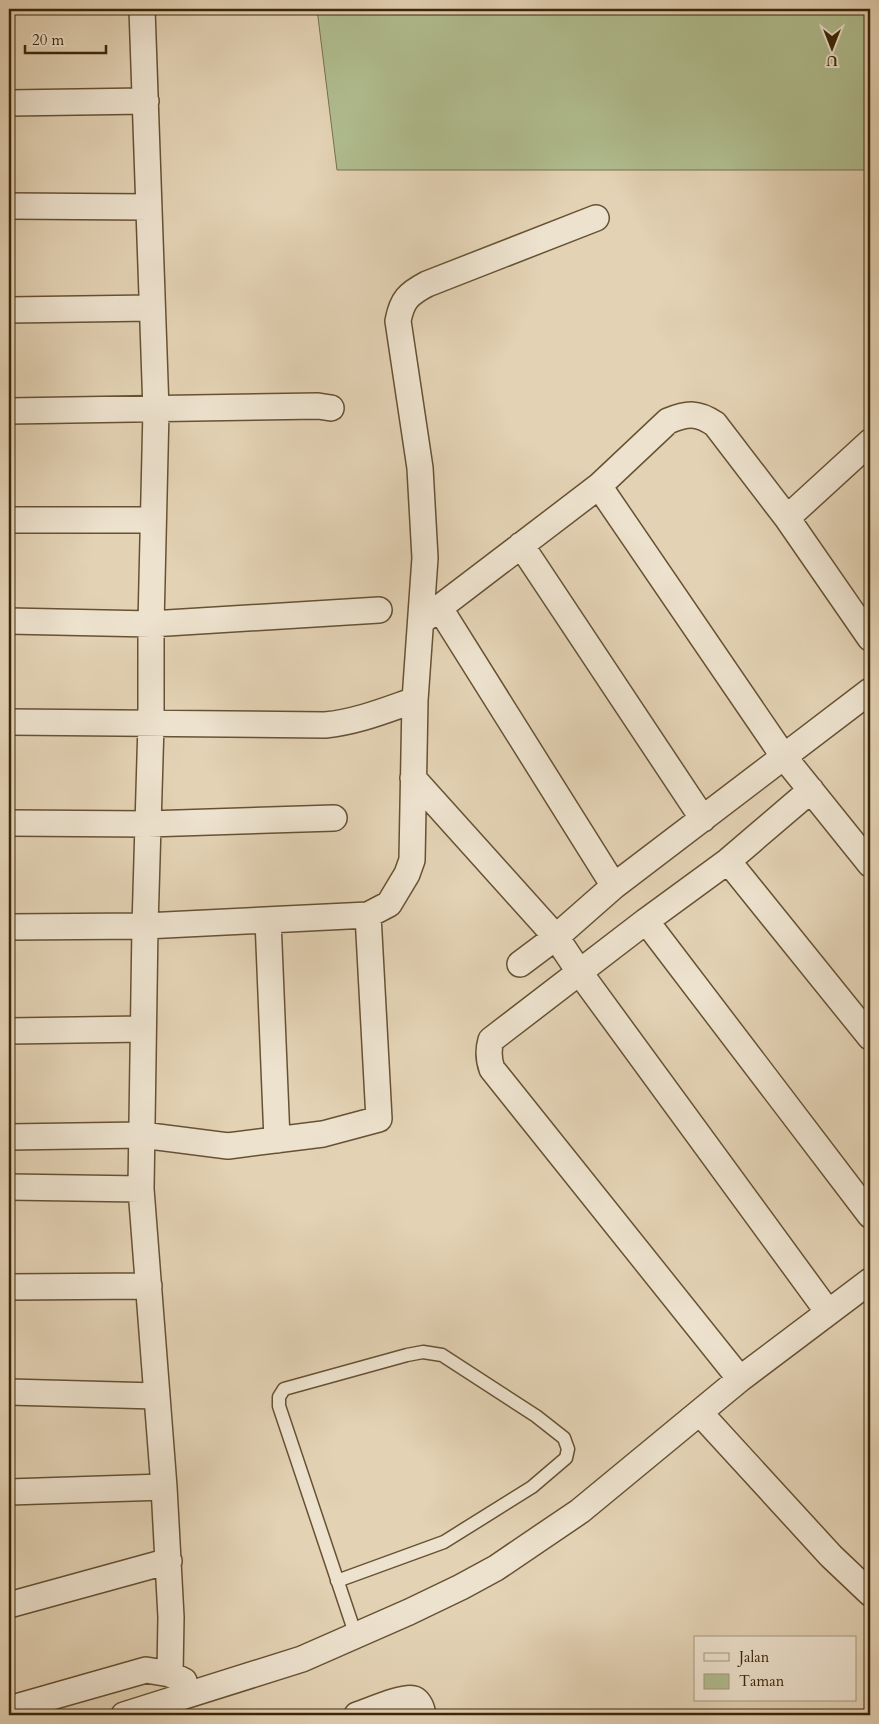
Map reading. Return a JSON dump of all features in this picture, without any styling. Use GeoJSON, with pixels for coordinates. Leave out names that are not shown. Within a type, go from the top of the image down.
{"type":"FeatureCollection","features":[{"type":"Feature","properties":{"kind":"street"},"geometry":{"type":"LineString","coordinates":[[142,9],[156,410],[141,1189],[164,1487],[171,1617],[170,1674]]}},
{"type":"Feature","properties":{"kind":"street"},"geometry":{"type":"LineString","coordinates":[[9,103],[146,101]]}},
{"type":"Feature","properties":{"kind":"street"},"geometry":{"type":"LineString","coordinates":[[9,206],[149,208]]}},
{"type":"Feature","properties":{"kind":"street"},"geometry":{"type":"LineString","coordinates":[[9,927],[145,926],[368,915],[389,904],[412,860],[415,700],[430,614],[420,468],[398,321],[400,308],[406,298],[427,284],[596,218]]}},
{"type":"Feature","properties":{"kind":"street"},"geometry":{"type":"LineString","coordinates":[[9,310],[152,308]]}},
{"type":"Feature","properties":{"kind":"street"},"geometry":{"type":"LineString","coordinates":[[9,411],[318,406],[331,408]]}},
{"type":"Feature","properties":{"kind":"street"},"geometry":{"type":"LineString","coordinates":[[430,614],[599,486],[668,421],[682,415],[695,415],[706,418],[715,424],[787,518],[870,638]]}},
{"type":"Feature","properties":{"kind":"street"},"geometry":{"type":"LineString","coordinates":[[787,518],[870,442]]}},
{"type":"Feature","properties":{"kind":"street"},"geometry":{"type":"LineString","coordinates":[[599,486],[784,757],[870,864]]}},
{"type":"Feature","properties":{"kind":"street"},"geometry":{"type":"LineString","coordinates":[[9,520],[153,520]]}},
{"type":"Feature","properties":{"kind":"street"},"geometry":{"type":"LineString","coordinates":[[521,545],[703,819]]}},
{"type":"Feature","properties":{"kind":"street"},"geometry":{"type":"LineString","coordinates":[[9,621],[151,624],[379,610]]}},
{"type":"Feature","properties":{"kind":"street"},"geometry":{"type":"LineString","coordinates":[[430,614],[614,886]]}},
{"type":"Feature","properties":{"kind":"street"},"geometry":{"type":"LineString","coordinates":[[520,964],[556,937],[614,886],[870,691]]}},
{"type":"Feature","properties":{"kind":"street"},"geometry":{"type":"LineString","coordinates":[[9,722],[325,725],[360,719],[415,700]]}},
{"type":"Feature","properties":{"kind":"street"},"geometry":{"type":"LineString","coordinates":[[413,778],[556,937],[580,973],[828,1312]]}},
{"type":"Feature","properties":{"kind":"street"},"geometry":{"type":"LineString","coordinates":[[740,1379],[492,1069],[489,1054],[491,1040],[646,921],[728,861],[811,790]]}},
{"type":"Feature","properties":{"kind":"street"},"geometry":{"type":"LineString","coordinates":[[9,824],[148,824],[334,818]]}},
{"type":"Feature","properties":{"kind":"street"},"geometry":{"type":"LineString","coordinates":[[728,861],[870,1037]]}},
{"type":"Feature","properties":{"kind":"street"},"geometry":{"type":"LineString","coordinates":[[9,1136],[142,1135],[228,1146],[333,1133],[379,1119],[368,915]]}},
{"type":"Feature","properties":{"kind":"street"},"geometry":{"type":"LineString","coordinates":[[268,920],[277,1140]]}},
{"type":"Feature","properties":{"kind":"street"},"geometry":{"type":"LineString","coordinates":[[646,921],[870,1214]]}},
{"type":"Feature","properties":{"kind":"street"},"geometry":{"type":"LineString","coordinates":[[9,1031],[143,1029]]}},
{"type":"Feature","properties":{"kind":"street"},"geometry":{"type":"LineString","coordinates":[[9,1187],[141,1189]]}},
{"type":"Feature","properties":{"kind":"street"},"geometry":{"type":"LineString","coordinates":[[124,1715],[302,1659],[461,1587],[535,1542],[580,1511],[740,1379],[870,1281]]}},
{"type":"Feature","properties":{"kind":"street"},"geometry":{"type":"LineString","coordinates":[[9,1286],[149,1286]]}},
{"type":"Feature","properties":{"kind":"street"},"geometry":{"type":"LineString","coordinates":[[9,1392],[156,1396]]}},
{"type":"Feature","properties":{"kind":"street"},"geometry":{"type":"LineString","coordinates":[[700,1413],[830,1556],[870,1593]]}},
{"type":"Feature","properties":{"kind":"street"},"geometry":{"type":"LineString","coordinates":[[9,1492],[164,1487]]}},
{"type":"Feature","properties":{"kind":"street"},"geometry":{"type":"LineString","coordinates":[[9,1605],[168,1561]]}},
{"type":"Feature","properties":{"kind":"street"},"geometry":{"type":"LineString","coordinates":[[9,1709],[146,1670],[170,1674],[202,1690]]}},
{"type":"Feature","properties":{"kind":"street"},"geometry":{"type":"LineString","coordinates":[[357,1715],[412,1698],[420,1704],[423,1715]]}},
{"type":"Feature","properties":{"kind":"lane"},"geometry":{"type":"LineString","coordinates":[[337,1581],[444,1542],[532,1488],[564,1460],[568,1448],[564,1438],[528,1411],[442,1355],[433,1353],[407,1355],[284,1389],[279,1397],[279,1406],[337,1581],[356,1636]]}},
{"type":"Feature","properties":{"kind":"green space"},"geometry":{"type":"Polygon","coordinates":[[[317,9],[870,9],[870,170],[337,170],[317,9]]]}}]}
